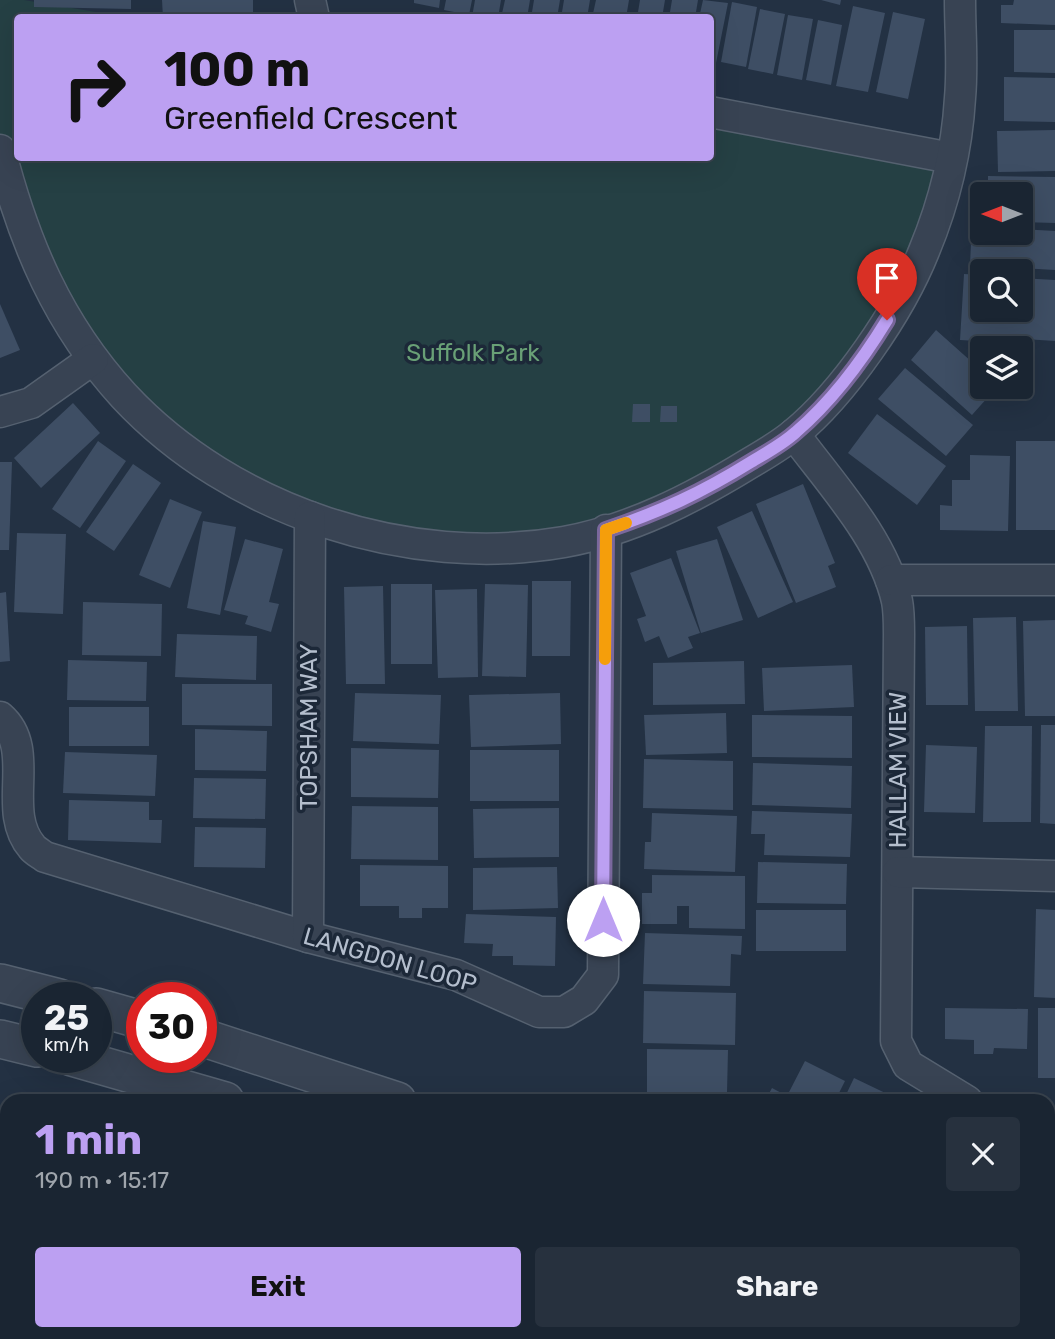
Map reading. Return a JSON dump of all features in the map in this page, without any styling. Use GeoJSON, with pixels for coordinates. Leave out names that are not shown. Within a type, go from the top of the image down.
{"type":"FeatureCollection","features":[{"type":"Feature","properties":{"kind":"street"},"geometry":{"type":"LineString","coordinates":[[0,150],[15,206],[38,266],[75,334],[126,397],[164,432],[208,465],[242,485],[310,517],[370,535],[457,547],[551,543],[606,530],[689,499],[794,434],[852,372],[911,281],[935,224],[951,158],[961,97],[961,0]]}},
{"type":"Feature","properties":{"kind":"street"},"geometry":{"type":"LineString","coordinates":[[714,114],[951,158]]}},
{"type":"Feature","properties":{"kind":"street"},"geometry":{"type":"LineString","coordinates":[[0,412],[31,403],[93,359]]}},
{"type":"Feature","properties":{"kind":"street","name":"HALLAM VIEW"},"geometry":{"type":"LineString","coordinates":[[794,434],[864,529],[880,555],[898,603],[896,1041],[908,1065],[956,1094]]}},
{"type":"Feature","properties":{"kind":"street","name":"TOPSHAM WAY"},"geometry":{"type":"LineString","coordinates":[[308,937],[310,517]]}},
{"type":"Feature","properties":{"kind":"street","name":"LANGDON LOOP"},"geometry":{"type":"LineString","coordinates":[[0,718],[10,726],[18,742],[18,792],[22,828],[32,847],[45,857],[308,937],[456,975],[539,1012],[564,1012],[584,1000],[603,975],[606,530]]}},
{"type":"Feature","properties":{"kind":"street"},"geometry":{"type":"LineString","coordinates":[[891,580],[1055,580]]}},
{"type":"Feature","properties":{"kind":"street"},"geometry":{"type":"LineString","coordinates":[[898,872],[1055,876]]}},
{"type":"Feature","properties":{"kind":"street"},"geometry":{"type":"LineString","coordinates":[[0,983],[21,988]]}},
{"type":"Feature","properties":{"kind":"street"},"geometry":{"type":"LineString","coordinates":[[0,1039],[21,1044]]}},
{"type":"Feature","properties":{"kind":"street"},"geometry":{"type":"LineString","coordinates":[[217,1042],[376,1094]]}},
{"type":"Feature","properties":{"kind":"street"},"geometry":{"type":"LineString","coordinates":[[112,1069],[201,1094]]}},
{"type":"Feature","properties":{"kind":"green space","name":"Suffolk Park"},"geometry":{"type":"Polygon","coordinates":[[[0,0],[24,0],[108,14],[14,14],[14,161],[714,161],[714,118],[951,158],[935,224],[820,408],[656,514],[457,547],[242,485],[82,346],[0,150],[0,0]]]}},
{"type":"Feature","properties":{"kind":"building"},"geometry":{"type":"Polygon","coordinates":[[[34,0],[131,0],[131,9],[34,7],[34,0]]]}},
{"type":"Feature","properties":{"kind":"building"},"geometry":{"type":"Polygon","coordinates":[[[162,0],[253,0],[253,14],[163,14],[162,0]]]}},
{"type":"Feature","properties":{"kind":"building"},"geometry":{"type":"Polygon","coordinates":[[[414,0],[440,0],[439,8],[414,3],[414,0]]]}},
{"type":"Feature","properties":{"kind":"building"},"geometry":{"type":"Polygon","coordinates":[[[446,0],[472,0],[469,14],[444,10],[446,0]]]}},
{"type":"Feature","properties":{"kind":"building"},"geometry":{"type":"Polygon","coordinates":[[[475,0],[501,0],[499,14],[473,14],[475,0]]]}},
{"type":"Feature","properties":{"kind":"building"},"geometry":{"type":"Polygon","coordinates":[[[505,0],[530,0],[528,14],[502,14],[505,0]]]}},
{"type":"Feature","properties":{"kind":"building"},"geometry":{"type":"Polygon","coordinates":[[[534,0],[560,0],[558,14],[532,14],[534,0]]]}},
{"type":"Feature","properties":{"kind":"building"},"geometry":{"type":"Polygon","coordinates":[[[564,0],[590,0],[588,14],[562,14],[564,0]]]}},
{"type":"Feature","properties":{"kind":"building"},"geometry":{"type":"Polygon","coordinates":[[[596,0],[629,0],[627,14],[593,14],[596,0]]]}},
{"type":"Feature","properties":{"kind":"building"},"geometry":{"type":"Polygon","coordinates":[[[640,0],[665,0],[663,14],[638,14],[640,0]]]}},
{"type":"Feature","properties":{"kind":"building"},"geometry":{"type":"Polygon","coordinates":[[[672,0],[698,0],[696,14],[670,14],[672,0]]]}},
{"type":"Feature","properties":{"kind":"building"},"geometry":{"type":"Polygon","coordinates":[[[703,0],[728,3],[716,63],[714,14],[700,14],[703,0]]]}},
{"type":"Feature","properties":{"kind":"building"},"geometry":{"type":"Polygon","coordinates":[[[821,0],[841,0],[840,5],[821,0]]]}},
{"type":"Feature","properties":{"kind":"building"},"geometry":{"type":"Polygon","coordinates":[[[1014,0],[1055,0],[1055,25],[1001,23],[1001,5],[1013,5],[1014,0]]]}},
{"type":"Feature","properties":{"kind":"building"},"geometry":{"type":"Polygon","coordinates":[[[732,2],[757,7],[746,67],[721,62],[732,2]]]}},
{"type":"Feature","properties":{"kind":"building"},"geometry":{"type":"Polygon","coordinates":[[[853,6],[885,13],[868,92],[836,86],[853,6]]]}},
{"type":"Feature","properties":{"kind":"building"},"geometry":{"type":"Polygon","coordinates":[[[760,9],[785,14],[773,74],[748,69],[760,9]]]}},
{"type":"Feature","properties":{"kind":"building"},"geometry":{"type":"Polygon","coordinates":[[[893,12],[925,19],[908,99],[876,92],[893,12]]]}},
{"type":"Feature","properties":{"kind":"building"},"geometry":{"type":"Polygon","coordinates":[[[788,15],[813,19],[802,80],[777,75],[788,15]]]}},
{"type":"Feature","properties":{"kind":"building"},"geometry":{"type":"Polygon","coordinates":[[[818,20],[842,25],[831,85],[806,80],[818,20]]]}},
{"type":"Feature","properties":{"kind":"building"},"geometry":{"type":"Polygon","coordinates":[[[1014,30],[1055,30],[1055,73],[1014,72],[1014,30]]]}},
{"type":"Feature","properties":{"kind":"building"},"geometry":{"type":"Polygon","coordinates":[[[1004,77],[1055,78],[1055,122],[1004,121],[1004,77]]]}},
{"type":"Feature","properties":{"kind":"building"},"geometry":{"type":"Polygon","coordinates":[[[1055,130],[1055,171],[998,172],[997,131],[1055,130]]]}},
{"type":"Feature","properties":{"kind":"building"},"geometry":{"type":"Polygon","coordinates":[[[988,176],[1055,177],[1055,223],[1033,222],[1033,182],[988,182],[988,176]]]}},
{"type":"Feature","properties":{"kind":"building"},"geometry":{"type":"Polygon","coordinates":[[[1033,230],[1055,231],[1055,270],[1033,269],[1033,259],[970,259],[971,245],[1033,245],[1033,230]]]}},
{"type":"Feature","properties":{"kind":"building"},"geometry":{"type":"Polygon","coordinates":[[[964,274],[970,274],[970,322],[1033,322],[1033,279],[1055,280],[1055,341],[1033,340],[1033,336],[970,336],[970,341],[960,340],[964,274]]]}},
{"type":"Feature","properties":{"kind":"building"},"geometry":{"type":"Polygon","coordinates":[[[0,304],[20,350],[0,358],[0,304]]]}},
{"type":"Feature","properties":{"kind":"building"},"geometry":{"type":"Polygon","coordinates":[[[936,330],[970,360],[970,399],[986,399],[972,415],[911,360],[936,330]]]}},
{"type":"Feature","properties":{"kind":"building"},"geometry":{"type":"Polygon","coordinates":[[[905,368],[973,425],[946,456],[878,399],[905,368]]]}},
{"type":"Feature","properties":{"kind":"building"},"geometry":{"type":"Polygon","coordinates":[[[73,403],[100,433],[41,488],[14,458],[73,403]]]}},
{"type":"Feature","properties":{"kind":"building"},"geometry":{"type":"Polygon","coordinates":[[[633,404],[650,404],[650,422],[632,422],[633,404]]]}},
{"type":"Feature","properties":{"kind":"building"},"geometry":{"type":"Polygon","coordinates":[[[661,406],[677,406],[677,422],[660,422],[661,406]]]}},
{"type":"Feature","properties":{"kind":"building"},"geometry":{"type":"Polygon","coordinates":[[[877,414],[946,466],[917,505],[848,453],[877,414]]]}},
{"type":"Feature","properties":{"kind":"building"},"geometry":{"type":"Polygon","coordinates":[[[98,441],[126,461],[80,528],[52,509],[98,441]]]}},
{"type":"Feature","properties":{"kind":"building"},"geometry":{"type":"Polygon","coordinates":[[[1016,441],[1055,441],[1055,530],[1016,530],[1016,441]]]}},
{"type":"Feature","properties":{"kind":"building"},"geometry":{"type":"Polygon","coordinates":[[[970,455],[1010,456],[1008,531],[940,530],[940,505],[952,506],[952,480],[970,480],[970,455]]]}},
{"type":"Feature","properties":{"kind":"building"},"geometry":{"type":"Polygon","coordinates":[[[0,462],[12,462],[9,550],[0,550],[0,462]]]}},
{"type":"Feature","properties":{"kind":"building"},"geometry":{"type":"Polygon","coordinates":[[[133,464],[161,483],[114,551],[86,532],[133,464]]]}},
{"type":"Feature","properties":{"kind":"building"},"geometry":{"type":"Polygon","coordinates":[[[803,484],[835,563],[828,566],[836,587],[796,603],[756,504],[803,484]]]}},
{"type":"Feature","properties":{"kind":"building"},"geometry":{"type":"Polygon","coordinates":[[[170,499],[202,512],[170,588],[139,575],[170,499]]]}},
{"type":"Feature","properties":{"kind":"building"},"geometry":{"type":"Polygon","coordinates":[[[752,511],[793,602],[758,618],[717,527],[752,511]]]}},
{"type":"Feature","properties":{"kind":"building"},"geometry":{"type":"Polygon","coordinates":[[[203,521],[236,527],[220,615],[187,608],[203,521]]]}},
{"type":"Feature","properties":{"kind":"building"},"geometry":{"type":"Polygon","coordinates":[[[17,533],[66,534],[63,614],[14,612],[17,533]]]}},
{"type":"Feature","properties":{"kind":"building"},"geometry":{"type":"Polygon","coordinates":[[[245,539],[283,549],[269,602],[279,604],[271,632],[245,624],[248,616],[224,610],[245,539]]]}},
{"type":"Feature","properties":{"kind":"building"},"geometry":{"type":"Polygon","coordinates":[[[717,539],[743,620],[701,633],[676,551],[717,539]]]}},
{"type":"Feature","properties":{"kind":"building"},"geometry":{"type":"Polygon","coordinates":[[[671,558],[700,633],[688,637],[693,648],[668,658],[659,636],[645,642],[637,619],[646,616],[630,573],[671,558]]]}},
{"type":"Feature","properties":{"kind":"building"},"geometry":{"type":"Polygon","coordinates":[[[532,581],[571,581],[570,656],[532,656],[532,581]]]}},
{"type":"Feature","properties":{"kind":"building"},"geometry":{"type":"Polygon","coordinates":[[[391,584],[432,584],[432,664],[391,664],[391,584]]]}},
{"type":"Feature","properties":{"kind":"building"},"geometry":{"type":"Polygon","coordinates":[[[485,584],[528,585],[526,677],[482,676],[485,584]]]}},
{"type":"Feature","properties":{"kind":"building"},"geometry":{"type":"Polygon","coordinates":[[[383,586],[385,684],[346,684],[344,587],[383,586]]]}},
{"type":"Feature","properties":{"kind":"building"},"geometry":{"type":"Polygon","coordinates":[[[477,589],[478,677],[438,678],[435,590],[477,589]]]}},
{"type":"Feature","properties":{"kind":"building"},"geometry":{"type":"Polygon","coordinates":[[[6,592],[10,661],[0,662],[0,593],[6,592]]]}},
{"type":"Feature","properties":{"kind":"building"},"geometry":{"type":"Polygon","coordinates":[[[83,602],[162,604],[161,656],[82,655],[83,602]]]}},
{"type":"Feature","properties":{"kind":"building"},"geometry":{"type":"Polygon","coordinates":[[[1016,617],[1018,711],[975,711],[973,618],[1016,617]]]}},
{"type":"Feature","properties":{"kind":"building"},"geometry":{"type":"Polygon","coordinates":[[[1055,620],[1055,716],[1025,716],[1023,621],[1055,620]]]}},
{"type":"Feature","properties":{"kind":"building"},"geometry":{"type":"Polygon","coordinates":[[[967,626],[968,705],[926,705],[925,627],[967,626]]]}},
{"type":"Feature","properties":{"kind":"building"},"geometry":{"type":"Polygon","coordinates":[[[177,634],[257,636],[256,680],[175,677],[177,634]]]}},
{"type":"Feature","properties":{"kind":"building"},"geometry":{"type":"Polygon","coordinates":[[[68,660],[147,662],[146,701],[67,700],[68,660]]]}},
{"type":"Feature","properties":{"kind":"building"},"geometry":{"type":"Polygon","coordinates":[[[744,661],[745,704],[653,705],[653,663],[744,661]]]}},
{"type":"Feature","properties":{"kind":"building"},"geometry":{"type":"Polygon","coordinates":[[[852,665],[854,707],[764,711],[762,668],[852,665]]]}},
{"type":"Feature","properties":{"kind":"building"},"geometry":{"type":"Polygon","coordinates":[[[182,684],[272,684],[272,726],[182,725],[182,684]]]}},
{"type":"Feature","properties":{"kind":"building"},"geometry":{"type":"Polygon","coordinates":[[[355,693],[441,695],[439,744],[353,741],[355,693]]]}},
{"type":"Feature","properties":{"kind":"building"},"geometry":{"type":"Polygon","coordinates":[[[560,693],[561,744],[471,747],[469,695],[560,693]]]}},
{"type":"Feature","properties":{"kind":"building"},"geometry":{"type":"Polygon","coordinates":[[[69,707],[149,707],[149,746],[69,746],[69,707]]]}},
{"type":"Feature","properties":{"kind":"building"},"geometry":{"type":"Polygon","coordinates":[[[726,713],[727,753],[646,755],[644,715],[726,713]]]}},
{"type":"Feature","properties":{"kind":"building"},"geometry":{"type":"Polygon","coordinates":[[[752,715],[852,716],[852,758],[752,757],[752,715]]]}},
{"type":"Feature","properties":{"kind":"building"},"geometry":{"type":"Polygon","coordinates":[[[1041,725],[1055,725],[1055,824],[1040,823],[1041,725]]]}},
{"type":"Feature","properties":{"kind":"building"},"geometry":{"type":"Polygon","coordinates":[[[985,726],[1032,726],[1031,822],[983,822],[985,726]]]}},
{"type":"Feature","properties":{"kind":"building"},"geometry":{"type":"Polygon","coordinates":[[[195,729],[267,731],[266,771],[195,770],[195,729]]]}},
{"type":"Feature","properties":{"kind":"building"},"geometry":{"type":"Polygon","coordinates":[[[926,745],[977,747],[975,813],[924,812],[926,745]]]}},
{"type":"Feature","properties":{"kind":"building"},"geometry":{"type":"Polygon","coordinates":[[[351,748],[439,750],[438,798],[351,797],[351,748]]]}},
{"type":"Feature","properties":{"kind":"building"},"geometry":{"type":"Polygon","coordinates":[[[470,750],[559,750],[559,801],[470,801],[470,750]]]}},
{"type":"Feature","properties":{"kind":"building"},"geometry":{"type":"Polygon","coordinates":[[[65,752],[157,755],[155,796],[63,793],[65,752]]]}},
{"type":"Feature","properties":{"kind":"building"},"geometry":{"type":"Polygon","coordinates":[[[644,759],[733,761],[733,810],[643,808],[644,759]]]}},
{"type":"Feature","properties":{"kind":"building"},"geometry":{"type":"Polygon","coordinates":[[[753,763],[852,766],[851,808],[752,805],[753,763]]]}},
{"type":"Feature","properties":{"kind":"building"},"geometry":{"type":"Polygon","coordinates":[[[194,778],[266,779],[265,819],[193,818],[194,778]]]}},
{"type":"Feature","properties":{"kind":"building"},"geometry":{"type":"Polygon","coordinates":[[[69,800],[149,802],[149,820],[162,820],[161,843],[68,840],[69,800]]]}},
{"type":"Feature","properties":{"kind":"building"},"geometry":{"type":"Polygon","coordinates":[[[352,806],[438,807],[438,860],[351,859],[352,806]]]}},
{"type":"Feature","properties":{"kind":"building"},"geometry":{"type":"Polygon","coordinates":[[[559,808],[559,857],[474,858],[473,809],[559,808]]]}},
{"type":"Feature","properties":{"kind":"building"},"geometry":{"type":"Polygon","coordinates":[[[752,811],[852,814],[850,857],[764,855],[765,834],[751,834],[752,811]]]}},
{"type":"Feature","properties":{"kind":"building"},"geometry":{"type":"Polygon","coordinates":[[[652,813],[737,816],[735,872],[644,869],[645,842],[651,842],[652,813]]]}},
{"type":"Feature","properties":{"kind":"building"},"geometry":{"type":"Polygon","coordinates":[[[195,827],[266,828],[265,868],[194,867],[195,827]]]}},
{"type":"Feature","properties":{"kind":"building"},"geometry":{"type":"Polygon","coordinates":[[[758,862],[847,864],[846,904],[757,903],[758,862]]]}},
{"type":"Feature","properties":{"kind":"building"},"geometry":{"type":"Polygon","coordinates":[[[360,865],[448,866],[448,908],[422,908],[422,918],[399,918],[399,906],[360,906],[360,865]]]}},
{"type":"Feature","properties":{"kind":"building"},"geometry":{"type":"Polygon","coordinates":[[[557,867],[558,908],[473,910],[473,868],[557,867]]]}},
{"type":"Feature","properties":{"kind":"building"},"geometry":{"type":"Polygon","coordinates":[[[652,875],[745,876],[745,929],[689,928],[689,906],[677,906],[677,924],[642,924],[642,893],[652,893],[652,875]]]}},
{"type":"Feature","properties":{"kind":"building"},"geometry":{"type":"Polygon","coordinates":[[[1036,909],[1055,910],[1055,998],[1034,997],[1036,909]]]}},
{"type":"Feature","properties":{"kind":"building"},"geometry":{"type":"Polygon","coordinates":[[[756,910],[846,910],[846,951],[756,951],[756,910]]]}},
{"type":"Feature","properties":{"kind":"building"},"geometry":{"type":"Polygon","coordinates":[[[466,914],[556,917],[555,966],[513,965],[513,956],[492,956],[493,944],[464,943],[466,914]]]}},
{"type":"Feature","properties":{"kind":"building"},"geometry":{"type":"Polygon","coordinates":[[[645,933],[742,936],[741,955],[731,954],[730,986],[643,984],[645,933]]]}},
{"type":"Feature","properties":{"kind":"building"},"geometry":{"type":"Polygon","coordinates":[[[644,991],[736,993],[735,1045],[643,1043],[644,991]]]}},
{"type":"Feature","properties":{"kind":"building"},"geometry":{"type":"Polygon","coordinates":[[[945,1008],[1028,1009],[1027,1049],[994,1048],[993,1054],[974,1054],[974,1040],[945,1039],[945,1008]]]}},
{"type":"Feature","properties":{"kind":"building"},"geometry":{"type":"Polygon","coordinates":[[[1038,1008],[1055,1008],[1055,1078],[1038,1078],[1038,1008]]]}},
{"type":"Feature","properties":{"kind":"building"},"geometry":{"type":"Polygon","coordinates":[[[647,1049],[728,1050],[727,1093],[647,1092],[647,1049]]]}},
{"type":"Feature","properties":{"kind":"building"},"geometry":{"type":"Polygon","coordinates":[[[805,1061],[845,1081],[838,1094],[788,1094],[805,1061]]]}},
{"type":"Feature","properties":{"kind":"building"},"geometry":{"type":"Polygon","coordinates":[[[854,1078],[887,1094],[846,1094],[854,1078]]]}},
{"type":"Feature","properties":{"kind":"building"},"geometry":{"type":"Polygon","coordinates":[[[772,1088],[783,1094],[769,1094],[772,1088]]]}},
{"type":"Feature","properties":{"kind":"slow traffic"},"geometry":{"type":"LineString","coordinates":[[605,659],[606,530],[626,523]]}},
{"type":"Feature","properties":{"kind":"route"},"geometry":{"type":"LineString","coordinates":[[603,920],[606,530],[689,499],[794,434],[852,372],[887,320]]}}]}
